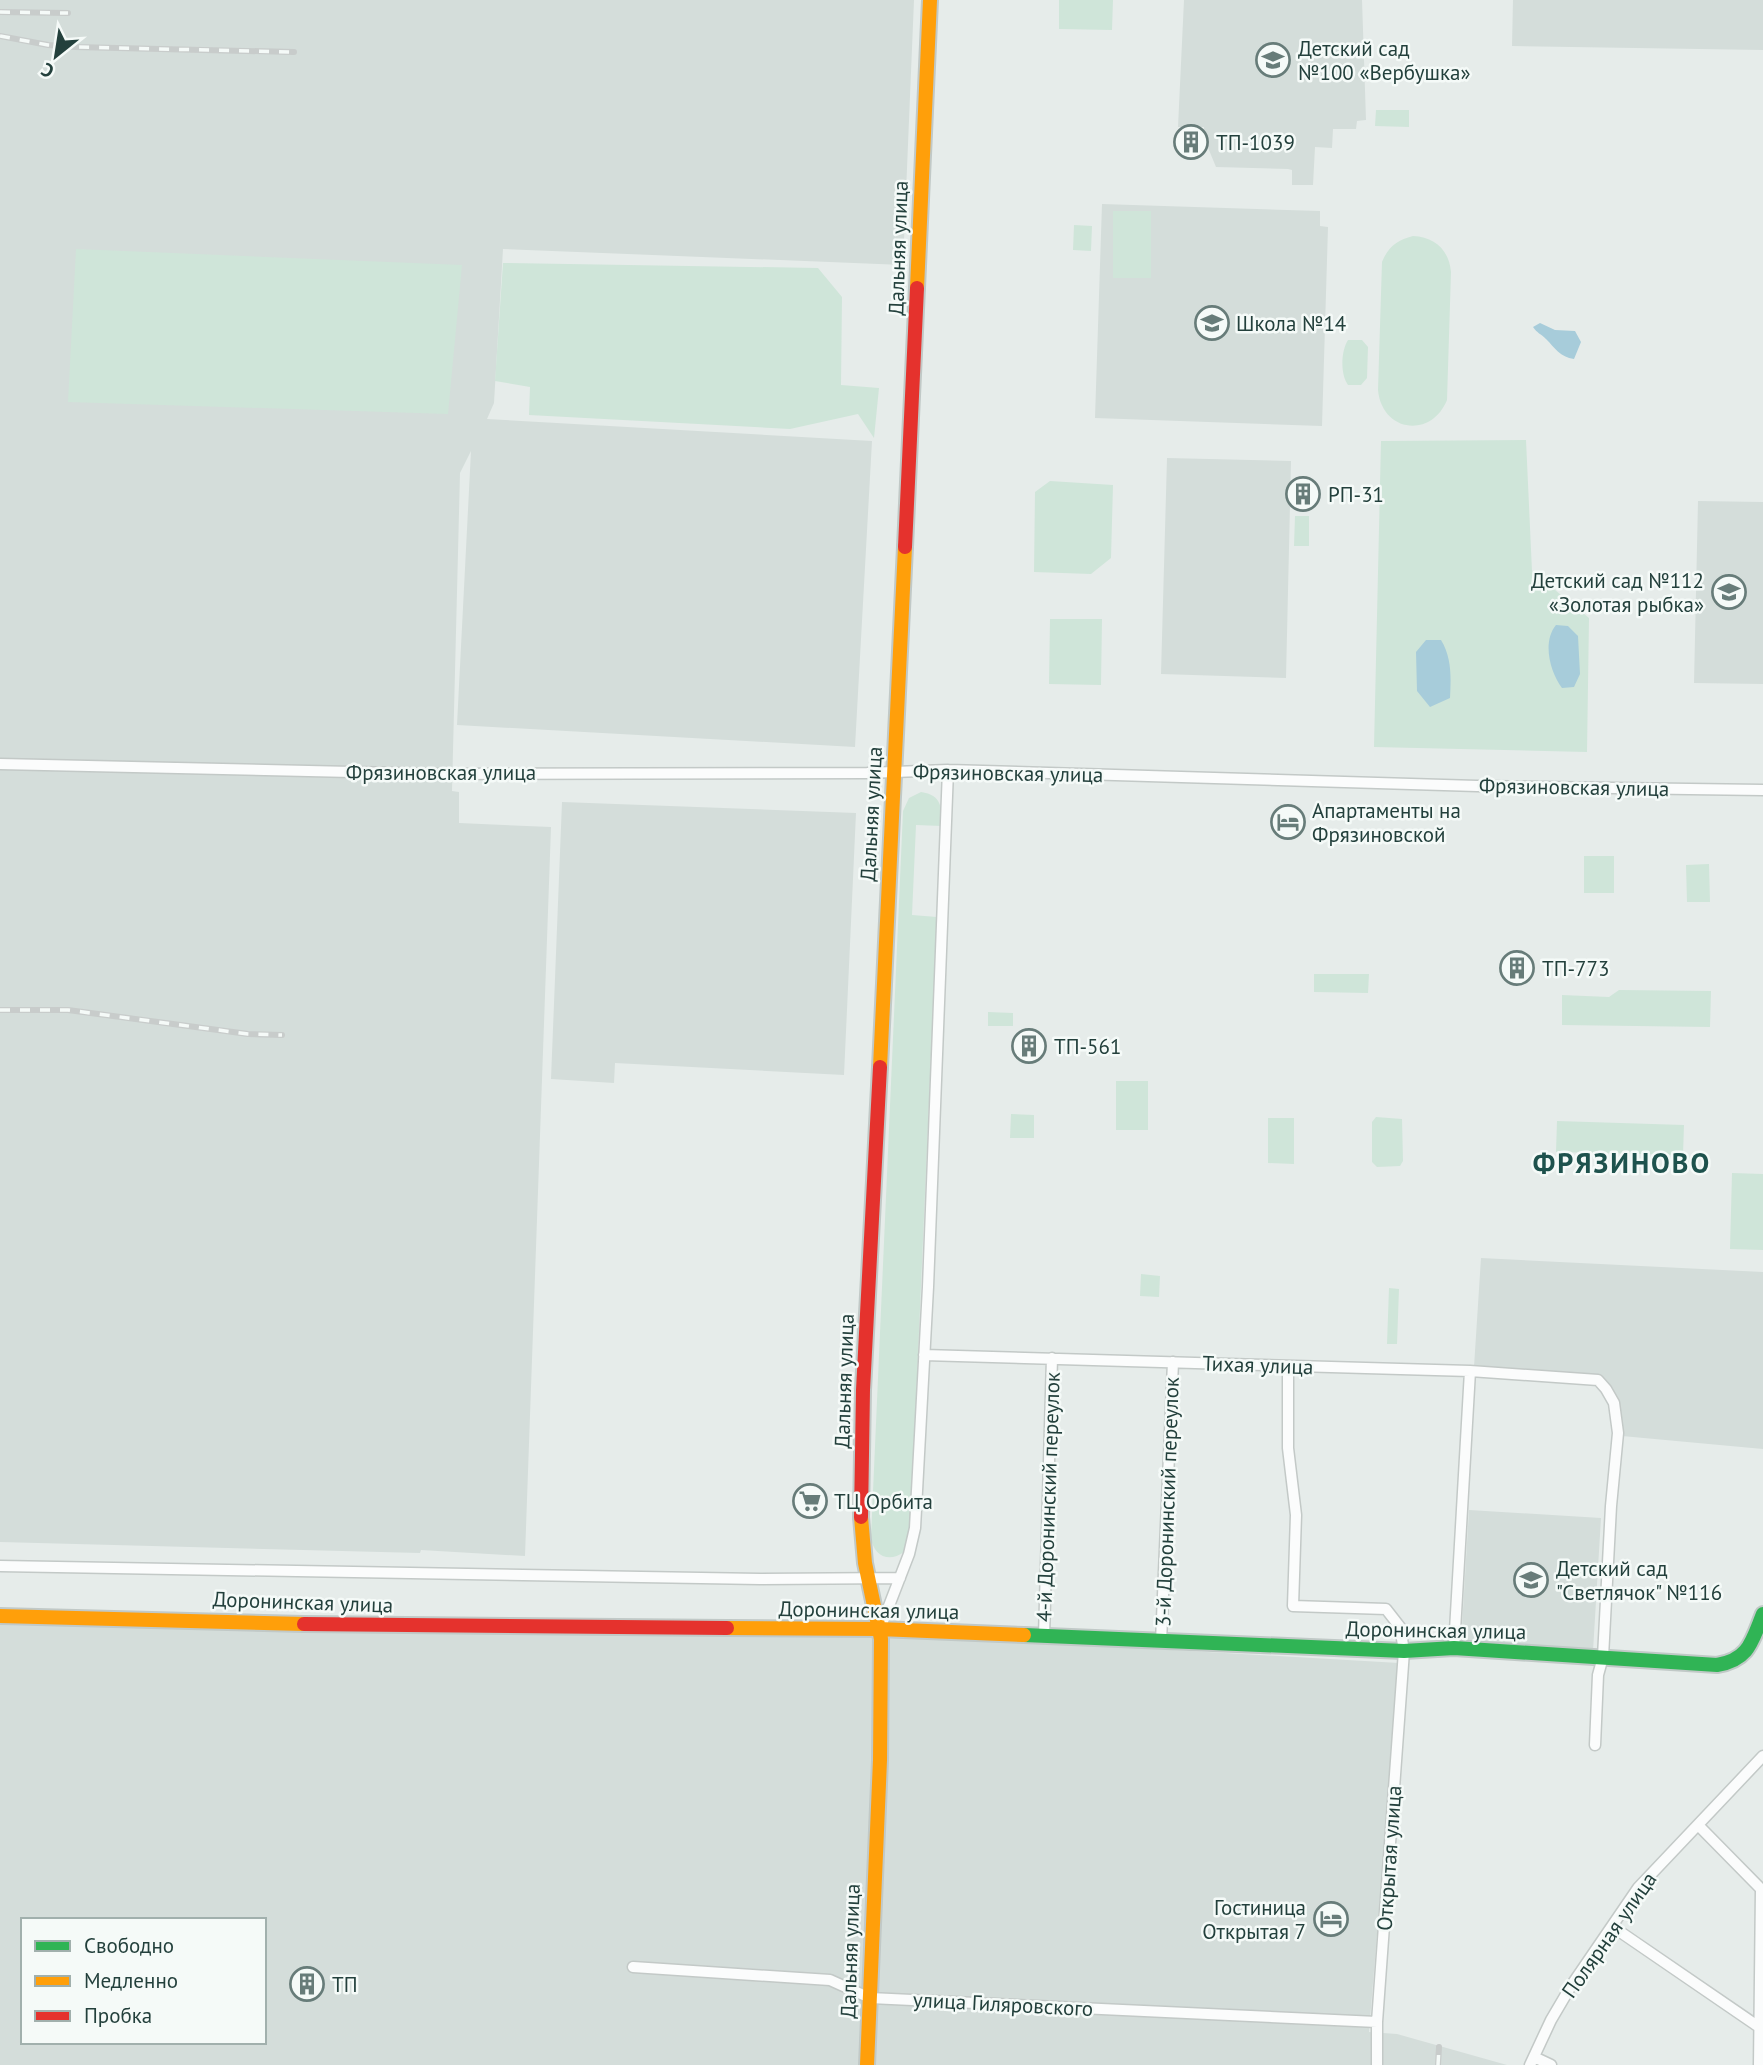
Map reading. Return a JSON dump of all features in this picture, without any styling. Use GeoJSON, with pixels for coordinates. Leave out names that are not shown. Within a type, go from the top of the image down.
{"type":"FeatureCollection","features":[{"type":"Feature","properties":{"kind":"street","name":"Дальняя улица"},"geometry":{"type":"LineString","coordinates":[[867,2065],[880,1760],[879,1629],[861,1535],[863,1390],[930,0]]}},
{"type":"Feature","properties":{"kind":"street","name":"Фрязиновская улица"},"geometry":{"type":"LineString","coordinates":[[0,764],[439,774],[948,770],[1477,786],[1763,790]]}},
{"type":"Feature","properties":{"kind":"street","name":"Дальняя улица"},"geometry":{"type":"LineString","coordinates":[[879,1629],[913,1543],[915,1528],[948,770]]}},
{"type":"Feature","properties":{"kind":"street","name":"Тихая улица"},"geometry":{"type":"LineString","coordinates":[[924,1355],[1470,1371],[1598,1380],[1614,1404],[1618,1433],[1602,1657]]}},
{"type":"Feature","properties":{"kind":"street","name":"4-й Доронинский переулок"},"geometry":{"type":"LineString","coordinates":[[1044,1636],[1052,1358]]}},
{"type":"Feature","properties":{"kind":"street","name":"3-й Доронинский переулок"},"geometry":{"type":"LineString","coordinates":[[1161,1642],[1173,1362]]}},
{"type":"Feature","properties":{"kind":"street"},"geometry":{"type":"LineString","coordinates":[[1289,1366],[1288,1448],[1296,1515],[1293,1606],[1386,1609],[1400,1627],[1404,1651]]}},
{"type":"Feature","properties":{"kind":"street"},"geometry":{"type":"LineString","coordinates":[[1454,1648],[1470,1371]]}},
{"type":"Feature","properties":{"kind":"street"},"geometry":{"type":"LineString","coordinates":[[0,1566],[721,1578],[900,1578]]}},
{"type":"Feature","properties":{"kind":"street","name":"Доронинская улица"},"geometry":{"type":"LineString","coordinates":[[0,1616],[383,1626],[879,1629],[1404,1651],[1454,1648],[1717,1665],[1736,1662],[1747,1648],[1763,1614]]}},
{"type":"Feature","properties":{"kind":"street","name":"Открытая улица"},"geometry":{"type":"LineString","coordinates":[[1377,2065],[1377,2022],[1404,1651]]}},
{"type":"Feature","properties":{"kind":"street"},"geometry":{"type":"LineString","coordinates":[[1595,1745],[1598,1675],[1602,1657]]}},
{"type":"Feature","properties":{"kind":"street","name":"Полярная улица"},"geometry":{"type":"LineString","coordinates":[[1532,2061],[1571,1986],[1638,1888],[1763,1756]]}},
{"type":"Feature","properties":{"kind":"street"},"geometry":{"type":"LineString","coordinates":[[1698,1825],[1762,1889],[1759,2065]]}},
{"type":"Feature","properties":{"kind":"street"},"geometry":{"type":"LineString","coordinates":[[1613,1927],[1761,2029]]}},
{"type":"Feature","properties":{"kind":"street","name":"улица Гиляровского"},"geometry":{"type":"LineString","coordinates":[[633,1967],[830,1980],[870,1998],[1377,2022]]}},
{"type":"Feature","properties":{"kind":"street"},"geometry":{"type":"LineString","coordinates":[[1532,2061],[1551,2065]]}},
{"type":"Feature","properties":{"kind":"shaded area"},"geometry":{"type":"Polygon","coordinates":[[[0,0],[914,0],[903,265],[503,249],[494,403],[487,419],[872,441],[855,747],[457,725],[471,451],[460,473],[452,791],[459,792],[459,823],[551,827],[525,1556],[421,1550],[420,1553],[0,1542],[0,0]]]}},
{"type":"Feature","properties":{"kind":"shaded area","name":"Детский сад №100 «Вербушка»"},"geometry":{"type":"Polygon","coordinates":[[[1184,0],[1362,0],[1366,120],[1357,121],[1356,129],[1333,129],[1332,148],[1315,147],[1313,185],[1292,185],[1292,170],[1288,169],[1216,167],[1204,138],[1204,127],[1178,127],[1184,0]]]}},
{"type":"Feature","properties":{"kind":"shaded area"},"geometry":{"type":"Polygon","coordinates":[[[1513,0],[1763,0],[1763,50],[1512,46],[1513,0]]]}},
{"type":"Feature","properties":{"kind":"shaded area","name":"Школа №14"},"geometry":{"type":"Polygon","coordinates":[[[1102,204],[1320,211],[1320,226],[1328,227],[1322,426],[1095,418],[1102,204]]]}},
{"type":"Feature","properties":{"kind":"shaded area"},"geometry":{"type":"Polygon","coordinates":[[[1167,458],[1291,461],[1286,678],[1161,674],[1167,458]]]}},
{"type":"Feature","properties":{"kind":"shaded area","name":"Детский сад №112 «Золотая рыбка»"},"geometry":{"type":"Polygon","coordinates":[[[1698,501],[1763,502],[1763,684],[1694,683],[1698,501]]]}},
{"type":"Feature","properties":{"kind":"shaded area"},"geometry":{"type":"Polygon","coordinates":[[[562,802],[856,813],[844,1075],[615,1063],[614,1083],[551,1079],[562,802]]]}},
{"type":"Feature","properties":{"kind":"shaded area"},"geometry":{"type":"Polygon","coordinates":[[[1481,1258],[1763,1272],[1763,1449],[1622,1436],[1600,1378],[1474,1367],[1481,1258]]]}},
{"type":"Feature","properties":{"kind":"shaded area","name":"Детский сад \"Светлячок\" №116"},"geometry":{"type":"Polygon","coordinates":[[[1469,1510],[1601,1518],[1593,1651],[1461,1643],[1469,1510]]]}},
{"type":"Feature","properties":{"kind":"shaded area"},"geometry":{"type":"Polygon","coordinates":[[[0,1625],[911,1635],[1399,1663],[1369,2032],[1397,2034],[1507,2065],[0,2065],[0,1625]]]}},
{"type":"Feature","properties":{"kind":"green space"},"geometry":{"type":"Polygon","coordinates":[[[1059,0],[1113,0],[1112,30],[1059,29],[1059,0]]]}},
{"type":"Feature","properties":{"kind":"green space"},"geometry":{"type":"Polygon","coordinates":[[[1376,110],[1409,110],[1409,127],[1375,126],[1376,110]]]}},
{"type":"Feature","properties":{"kind":"green space"},"geometry":{"type":"Polygon","coordinates":[[[1113,211],[1151,211],[1151,278],[1113,278],[1113,211]]]}},
{"type":"Feature","properties":{"kind":"green space"},"geometry":{"type":"Polygon","coordinates":[[[1074,225],[1092,226],[1091,251],[1073,250],[1074,225]]]}},
{"type":"Feature","properties":{"kind":"green space"},"geometry":{"type":"Polygon","coordinates":[[[1413,236],[1428,239],[1440,246],[1450,264],[1451,272],[1447,400],[1440,412],[1430,421],[1419,425],[1397,422],[1388,415],[1381,404],[1378,390],[1382,262],[1394,245],[1413,236]]]}},
{"type":"Feature","properties":{"kind":"green space"},"geometry":{"type":"Polygon","coordinates":[[[76,249],[462,265],[448,414],[68,402],[76,249]]]}},
{"type":"Feature","properties":{"kind":"green space"},"geometry":{"type":"Polygon","coordinates":[[[503,263],[818,268],[842,297],[841,385],[879,388],[874,438],[858,414],[790,429],[529,415],[530,387],[495,381],[503,263]]]}},
{"type":"Feature","properties":{"kind":"green space"},"geometry":{"type":"Polygon","coordinates":[[[1348,340],[1362,340],[1368,347],[1367,378],[1361,385],[1348,385],[1345,380],[1343,356],[1348,340]]]}},
{"type":"Feature","properties":{"kind":"green space"},"geometry":{"type":"Polygon","coordinates":[[[1526,440],[1532,571],[1589,618],[1587,752],[1374,747],[1381,441],[1526,440]]]}},
{"type":"Feature","properties":{"kind":"green space"},"geometry":{"type":"Polygon","coordinates":[[[1050,481],[1113,485],[1111,558],[1091,574],[1034,572],[1035,492],[1050,481]]]}},
{"type":"Feature","properties":{"kind":"green space"},"geometry":{"type":"Polygon","coordinates":[[[1295,516],[1309,516],[1309,546],[1294,546],[1295,516]]]}},
{"type":"Feature","properties":{"kind":"green space"},"geometry":{"type":"Polygon","coordinates":[[[1050,619],[1102,619],[1101,685],[1049,684],[1050,619]]]}},
{"type":"Feature","properties":{"kind":"green space"},"geometry":{"type":"Polygon","coordinates":[[[921,792],[937,799],[942,814],[942,826],[916,825],[912,915],[937,917],[910,1539],[904,1552],[887,1557],[878,1553],[871,1537],[903,811],[909,798],[921,792]]]}},
{"type":"Feature","properties":{"kind":"green space"},"geometry":{"type":"Polygon","coordinates":[[[1584,856],[1614,856],[1614,893],[1584,893],[1584,856]]]}},
{"type":"Feature","properties":{"kind":"green space"},"geometry":{"type":"Polygon","coordinates":[[[1709,864],[1710,902],[1687,902],[1686,865],[1709,864]]]}},
{"type":"Feature","properties":{"kind":"green space"},"geometry":{"type":"Polygon","coordinates":[[[1314,974],[1369,974],[1368,993],[1314,992],[1314,974]]]}},
{"type":"Feature","properties":{"kind":"green space"},"geometry":{"type":"Polygon","coordinates":[[[1619,990],[1711,991],[1710,1027],[1562,1025],[1562,995],[1609,997],[1619,990]]]}},
{"type":"Feature","properties":{"kind":"green space"},"geometry":{"type":"Polygon","coordinates":[[[988,1012],[1013,1013],[1013,1026],[988,1026],[988,1012]]]}},
{"type":"Feature","properties":{"kind":"green space"},"geometry":{"type":"Polygon","coordinates":[[[1116,1081],[1148,1081],[1148,1130],[1116,1130],[1116,1081]]]}},
{"type":"Feature","properties":{"kind":"green space"},"geometry":{"type":"Polygon","coordinates":[[[1011,1114],[1034,1115],[1034,1138],[1010,1138],[1011,1114]]]}},
{"type":"Feature","properties":{"kind":"green space"},"geometry":{"type":"Polygon","coordinates":[[[1376,1117],[1402,1119],[1403,1161],[1400,1166],[1377,1167],[1372,1162],[1372,1122],[1376,1117]]]}},
{"type":"Feature","properties":{"kind":"green space"},"geometry":{"type":"Polygon","coordinates":[[[1268,1118],[1294,1118],[1294,1164],[1268,1163],[1268,1118]]]}},
{"type":"Feature","properties":{"kind":"green space"},"geometry":{"type":"Polygon","coordinates":[[[1557,1121],[1684,1125],[1683,1155],[1556,1152],[1557,1121]]]}},
{"type":"Feature","properties":{"kind":"green space"},"geometry":{"type":"Polygon","coordinates":[[[1732,1173],[1763,1174],[1763,1250],[1730,1249],[1732,1173]]]}},
{"type":"Feature","properties":{"kind":"green space"},"geometry":{"type":"Polygon","coordinates":[[[1141,1274],[1160,1276],[1159,1297],[1140,1296],[1141,1274]]]}},
{"type":"Feature","properties":{"kind":"green space"},"geometry":{"type":"Polygon","coordinates":[[[1389,1288],[1399,1289],[1397,1344],[1387,1344],[1389,1288]]]}},
{"type":"Feature","properties":{"kind":"water"},"geometry":{"type":"Polygon","coordinates":[[[1540,323],[1555,330],[1575,331],[1581,342],[1574,359],[1561,354],[1536,331],[1533,327],[1540,323]]]}},
{"type":"Feature","properties":{"kind":"water"},"geometry":{"type":"Polygon","coordinates":[[[1556,625],[1568,626],[1578,636],[1580,674],[1574,687],[1562,688],[1551,666],[1549,640],[1556,625]]]}},
{"type":"Feature","properties":{"kind":"water"},"geometry":{"type":"Polygon","coordinates":[[[1426,640],[1441,640],[1449,661],[1450,675],[1450,698],[1430,707],[1417,691],[1416,652],[1426,640]]]}},
{"type":"Feature","properties":{"kind":"railway"},"geometry":{"type":"LineString","coordinates":[[0,12],[68,13]]}},
{"type":"Feature","properties":{"kind":"railway"},"geometry":{"type":"LineString","coordinates":[[0,36],[75,47],[294,52]]}},
{"type":"Feature","properties":{"kind":"railway"},"geometry":{"type":"LineString","coordinates":[[0,1010],[68,1010],[248,1034],[282,1035]]}},
{"type":"Feature","properties":{"kind":"railway"},"geometry":{"type":"LineString","coordinates":[[1438,2065],[1439,2047]]}},
{"type":"Feature","properties":{"kind":"traffic: fast"},"geometry":{"type":"LineString","coordinates":[[1024,1635],[1404,1651],[1454,1648],[1717,1665],[1743,1654],[1752,1641],[1763,1614]]}},
{"type":"Feature","properties":{"kind":"traffic: slow"},"geometry":{"type":"LineString","coordinates":[[917,288],[930,0]]}},
{"type":"Feature","properties":{"kind":"traffic: slow"},"geometry":{"type":"LineString","coordinates":[[880,1067],[905,547]]}},
{"type":"Feature","properties":{"kind":"traffic: slow"},"geometry":{"type":"LineString","coordinates":[[861,1517],[865,1563],[881,1639],[880,1760],[867,2065]]}},
{"type":"Feature","properties":{"kind":"traffic: slow"},"geometry":{"type":"LineString","coordinates":[[0,1616],[304,1624]]}},
{"type":"Feature","properties":{"kind":"traffic: slow"},"geometry":{"type":"LineString","coordinates":[[727,1628],[879,1629],[1024,1635]]}},
{"type":"Feature","properties":{"kind":"traffic: jam"},"geometry":{"type":"LineString","coordinates":[[905,547],[917,288]]}},
{"type":"Feature","properties":{"kind":"traffic: jam"},"geometry":{"type":"LineString","coordinates":[[861,1517],[863,1390],[880,1067]]}},
{"type":"Feature","properties":{"kind":"traffic: jam"},"geometry":{"type":"LineString","coordinates":[[304,1624],[727,1628]]}},
{"type":"Feature","properties":{"kind":"place","name":"Детский сад №100 «Вербушка»"},"geometry":{"type":"Point","coordinates":[1273,60]}},
{"type":"Feature","properties":{"kind":"place","name":"ТП-1039"},"geometry":{"type":"Point","coordinates":[1191,142]}},
{"type":"Feature","properties":{"kind":"place","name":"Школа №14"},"geometry":{"type":"Point","coordinates":[1212,323]}},
{"type":"Feature","properties":{"kind":"place","name":"РП-31"},"geometry":{"type":"Point","coordinates":[1303,494]}},
{"type":"Feature","properties":{"kind":"place","name":"Детский сад №112 «Золотая рыбка»"},"geometry":{"type":"Point","coordinates":[1729,592]}},
{"type":"Feature","properties":{"kind":"place","name":"Апартаменты на Фрязиновской"},"geometry":{"type":"Point","coordinates":[1288,822]}},
{"type":"Feature","properties":{"kind":"place","name":"ТП-773"},"geometry":{"type":"Point","coordinates":[1517,968]}},
{"type":"Feature","properties":{"kind":"place","name":"ТП-561"},"geometry":{"type":"Point","coordinates":[1029,1046]}},
{"type":"Feature","properties":{"kind":"place","name":"ТЦ Орбита"},"geometry":{"type":"Point","coordinates":[810,1501]}},
{"type":"Feature","properties":{"kind":"place","name":"Детский сад \"Светлячок\" №116"},"geometry":{"type":"Point","coordinates":[1531,1580]}},
{"type":"Feature","properties":{"kind":"place","name":"Гостиница Открытая 7"},"geometry":{"type":"Point","coordinates":[1331,1919]}},
{"type":"Feature","properties":{"kind":"place","name":"ТП"},"geometry":{"type":"Point","coordinates":[307,1984]}},
{"type":"Feature","properties":{"kind":"district","name":"ФРЯЗИНОВО"},"geometry":{"type":"Point","coordinates":[1622,1162]}}]}
